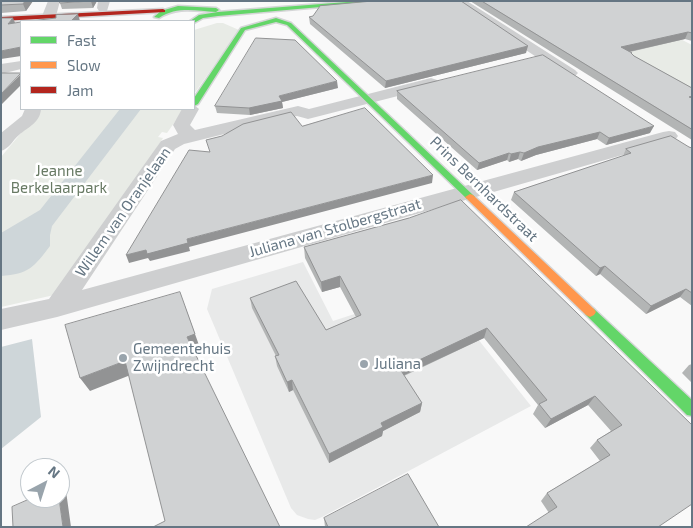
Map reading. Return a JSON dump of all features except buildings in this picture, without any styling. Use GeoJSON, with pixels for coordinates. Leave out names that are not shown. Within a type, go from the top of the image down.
{"type":"FeatureCollection","features":[{"type":"Feature","properties":{"kind":"main road"},"geometry":{"type":"LineString","coordinates":[[198,16],[327,1]]}},
{"type":"Feature","properties":{"kind":"main road"},"geometry":{"type":"LineString","coordinates":[[198,16],[289,7],[386,1]]}},
{"type":"Feature","properties":{"kind":"main road"},"geometry":{"type":"LineString","coordinates":[[55,20],[160,16],[175,4],[187,4],[198,16]]}},
{"type":"Feature","properties":{"kind":"main road"},"geometry":{"type":"LineString","coordinates":[[1,18],[160,16]]}},
{"type":"Feature","properties":{"kind":"main road","name":"Prins Bernhardstraat"},"geometry":{"type":"LineString","coordinates":[[195,102],[243,30],[267,21],[276,20],[289,24],[692,410]]}},
{"type":"Feature","properties":{"kind":"main road"},"geometry":{"type":"LineString","coordinates":[[1,23],[20,22]]}},
{"type":"Feature","properties":{"kind":"street"},"geometry":{"type":"LineString","coordinates":[[49,16],[54,1]]}},
{"type":"Feature","properties":{"kind":"street"},"geometry":{"type":"LineString","coordinates":[[458,1],[582,80]]}},
{"type":"Feature","properties":{"kind":"street"},"geometry":{"type":"LineString","coordinates":[[518,61],[543,55]]}},
{"type":"Feature","properties":{"kind":"street"},"geometry":{"type":"LineString","coordinates":[[1,68],[20,65]]}},
{"type":"Feature","properties":{"kind":"street","name":"Willem van Oranjelaan"},"geometry":{"type":"LineString","coordinates":[[57,307],[164,149],[177,140],[298,111],[308,114],[445,79]]}},
{"type":"Feature","properties":{"kind":"street"},"geometry":{"type":"LineString","coordinates":[[5,137],[26,122],[33,114],[32,110]]}},
{"type":"Feature","properties":{"kind":"street"},"geometry":{"type":"LineString","coordinates":[[189,110],[181,123],[181,127],[184,132],[193,136]]}},
{"type":"Feature","properties":{"kind":"street","name":"Juliana van Stolbergstraat"},"geometry":{"type":"LineString","coordinates":[[1,320],[57,307],[465,191],[677,141],[652,124]]}},
{"type":"Feature","properties":{"kind":"shaded area"},"geometry":{"type":"Polygon","coordinates":[[[119,110],[140,110],[52,226],[50,246],[40,259],[25,271],[1,276],[1,233],[40,210],[119,110]]]}},
{"type":"Feature","properties":{"kind":"shaded area","name":"Juliana"},"geometry":{"type":"Polygon","coordinates":[[[303,262],[333,321],[413,295],[447,300],[531,406],[322,517],[315,520],[297,515],[291,508],[207,309],[212,289],[303,262]]]}},
{"type":"Feature","properties":{"kind":"shaded area"},"geometry":{"type":"Polygon","coordinates":[[[32,339],[41,417],[1,449],[1,347],[32,339]]]}},
{"type":"Feature","properties":{"kind":"green space"},"geometry":{"type":"Polygon","coordinates":[[[614,5],[692,45],[692,92],[557,15],[614,5]]]}},
{"type":"Feature","properties":{"kind":"green space"},"geometry":{"type":"Polygon","coordinates":[[[223,23],[239,30],[195,93],[195,30],[223,23]]]}},
{"type":"Feature","properties":{"kind":"green space","name":"Jeanne Berkelaarpark"},"geometry":{"type":"Polygon","coordinates":[[[40,110],[183,110],[167,133],[162,132],[158,137],[163,138],[63,293],[1,307],[1,157],[40,110]]]}},
{"type":"Feature","properties":{"kind":"traffic: fast"},"geometry":{"type":"LineString","coordinates":[[195,20],[201,16],[218,14],[386,1]]}},
{"type":"Feature","properties":{"kind":"traffic: fast"},"geometry":{"type":"LineString","coordinates":[[157,17],[164,12],[178,8],[216,10]]}},
{"type":"Feature","properties":{"kind":"traffic: fast"},"geometry":{"type":"LineString","coordinates":[[195,102],[243,29],[276,20],[289,24],[470,197]]}},
{"type":"Feature","properties":{"kind":"traffic: fast"},"geometry":{"type":"LineString","coordinates":[[590,312],[692,410]]}},
{"type":"Feature","properties":{"kind":"traffic: slow"},"geometry":{"type":"LineString","coordinates":[[470,197],[590,312]]}},
{"type":"Feature","properties":{"kind":"traffic: jam"},"geometry":{"type":"LineString","coordinates":[[1,19],[163,11]]}},
{"type":"Feature","properties":{"kind":"place","name":"Gemeentehuis Zwijndrecht"},"geometry":{"type":"Point","coordinates":[123,358]}},
{"type":"Feature","properties":{"kind":"place","name":"Juliana"},"geometry":{"type":"Point","coordinates":[364,364]}}]}
